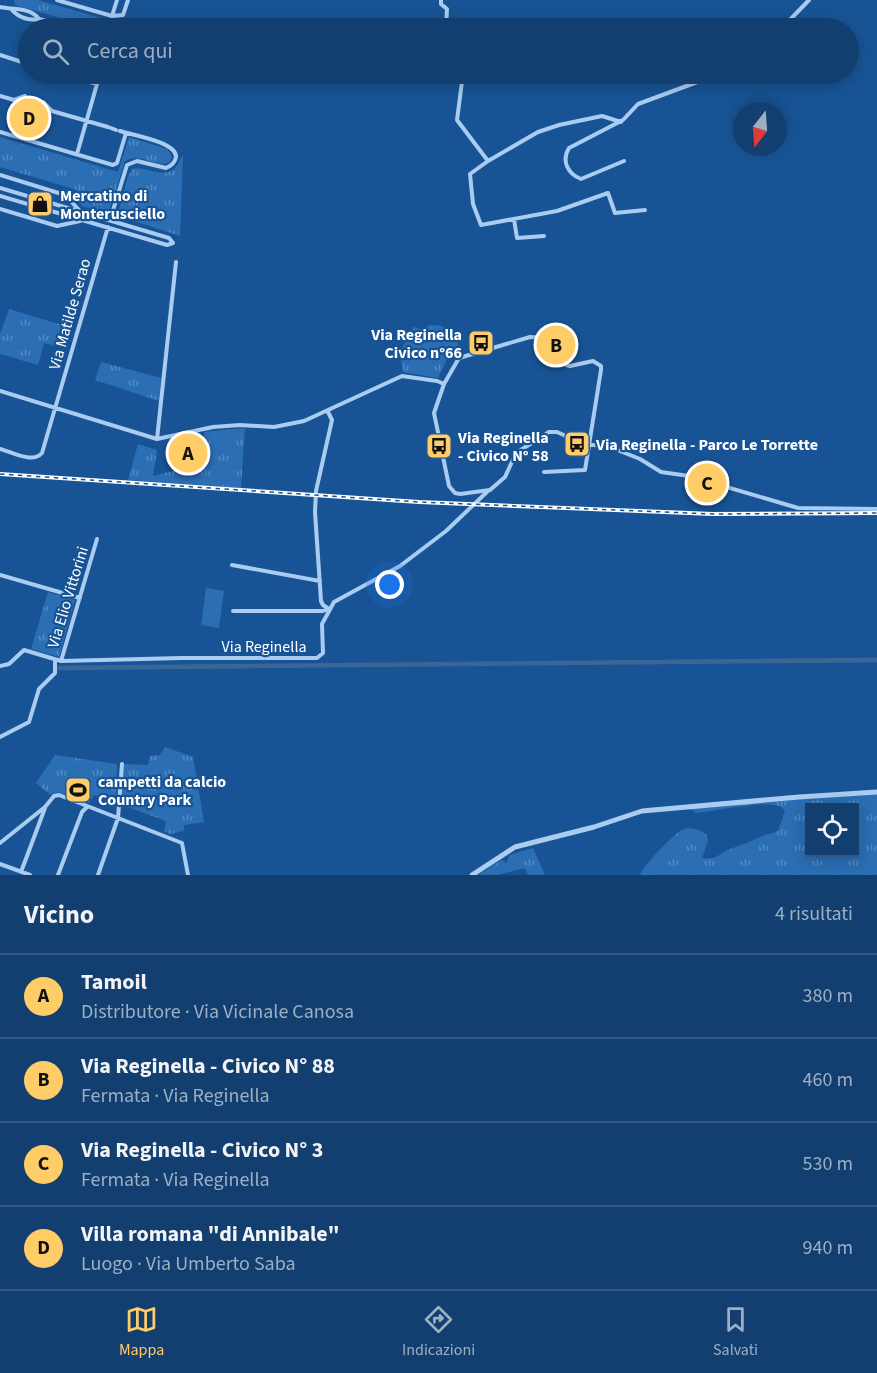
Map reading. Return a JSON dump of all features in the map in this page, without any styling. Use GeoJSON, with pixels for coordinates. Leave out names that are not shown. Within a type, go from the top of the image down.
{"type":"FeatureCollection","features":[{"type":"Feature","properties":{"kind":"street"},"geometry":{"type":"LineString","coordinates":[[57,0],[112,16],[123,15],[128,0]]}},
{"type":"Feature","properties":{"kind":"street"},"geometry":{"type":"LineString","coordinates":[[112,16],[117,0]]}},
{"type":"Feature","properties":{"kind":"street"},"geometry":{"type":"LineString","coordinates":[[441,0],[441,4],[447,9],[447,18]]}},
{"type":"Feature","properties":{"kind":"street"},"geometry":{"type":"LineString","coordinates":[[792,18],[809,0]]}},
{"type":"Feature","properties":{"kind":"street"},"geometry":{"type":"LineString","coordinates":[[0,7],[12,10],[17,15],[27,18]]}},
{"type":"Feature","properties":{"kind":"street"},"geometry":{"type":"LineString","coordinates":[[0,55],[18,61]]}},
{"type":"Feature","properties":{"kind":"street"},"geometry":{"type":"LineString","coordinates":[[77,154],[97,84]]}},
{"type":"Feature","properties":{"kind":"street"},"geometry":{"type":"LineString","coordinates":[[462,84],[457,120],[489,160]]}},
{"type":"Feature","properties":{"kind":"street"},"geometry":{"type":"LineString","coordinates":[[624,161],[581,179],[577,178],[564,162],[569,148],[621,122],[638,104],[692,84]]}},
{"type":"Feature","properties":{"kind":"street"},"geometry":{"type":"LineString","coordinates":[[0,96],[14,100],[25,96]]}},
{"type":"Feature","properties":{"kind":"street"},"geometry":{"type":"LineString","coordinates":[[43,102],[52,111],[168,145],[175,151],[176,157],[173,163],[166,168],[137,161],[127,165],[111,220]]}},
{"type":"Feature","properties":{"kind":"street"},"geometry":{"type":"LineString","coordinates":[[621,122],[602,116],[538,132],[489,160],[470,174],[473,204],[481,225],[556,211],[608,193],[615,213],[645,210]]}},
{"type":"Feature","properties":{"kind":"street"},"geometry":{"type":"LineString","coordinates":[[0,132],[115,165],[116,130]]}},
{"type":"Feature","properties":{"kind":"street"},"geometry":{"type":"LineString","coordinates":[[0,175],[65,195],[81,212]]}},
{"type":"Feature","properties":{"kind":"street"},"geometry":{"type":"LineString","coordinates":[[0,188],[169,238],[173,243],[167,245],[0,196]]}},
{"type":"Feature","properties":{"kind":"street"},"geometry":{"type":"LineString","coordinates":[[0,209],[57,226],[83,220]]}},
{"type":"Feature","properties":{"kind":"street"},"geometry":{"type":"LineString","coordinates":[[514,219],[517,238],[544,236]]}},
{"type":"Feature","properties":{"kind":"street","name":"Via Matilde Serao"},"geometry":{"type":"LineString","coordinates":[[0,449],[30,458],[38,457],[42,453],[108,227]]}},
{"type":"Feature","properties":{"kind":"street"},"geometry":{"type":"LineString","coordinates":[[157,439],[176,262]]}},
{"type":"Feature","properties":{"kind":"street"},"geometry":{"type":"LineString","coordinates":[[490,490],[460,494],[455,493],[449,486],[434,413],[436,404],[456,362],[463,356],[530,337],[543,337],[570,366],[593,361],[601,366],[585,470],[544,472]]}},
{"type":"Feature","properties":{"kind":"street"},"geometry":{"type":"LineString","coordinates":[[0,391],[157,439],[222,426],[278,427],[308,420],[402,376],[444,384]]}},
{"type":"Feature","properties":{"kind":"street"},"geometry":{"type":"LineString","coordinates":[[327,412],[332,420],[316,491],[315,528],[321,601],[329,609]]}},
{"type":"Feature","properties":{"kind":"street"},"geometry":{"type":"LineString","coordinates":[[234,611],[323,611],[329,609],[334,602],[400,566],[446,531],[505,477],[516,453],[549,432],[557,432],[572,440],[615,449],[640,459],[661,472],[689,476],[798,508],[877,509]]}},
{"type":"Feature","properties":{"kind":"street","name":"Via Elio Vittorini"},"geometry":{"type":"LineString","coordinates":[[0,737],[29,722],[39,689],[55,673],[97,539]]}},
{"type":"Feature","properties":{"kind":"street"},"geometry":{"type":"LineString","coordinates":[[232,565],[320,581]]}},
{"type":"Feature","properties":{"kind":"street"},"geometry":{"type":"LineString","coordinates":[[0,575],[80,598]]}},
{"type":"Feature","properties":{"kind":"street","name":"Via Reginella"},"geometry":{"type":"LineString","coordinates":[[0,666],[9,664],[24,650],[57,662],[183,658],[317,658],[323,653],[322,624],[329,609]]}},
{"type":"Feature","properties":{"kind":"street"},"geometry":{"type":"LineString","coordinates":[[98,875],[118,818],[122,764]]}},
{"type":"Feature","properties":{"kind":"street"},"geometry":{"type":"LineString","coordinates":[[472,875],[515,847],[594,827],[642,811],[877,792]]}},
{"type":"Feature","properties":{"kind":"street"},"geometry":{"type":"LineString","coordinates":[[0,843],[45,807],[56,795],[182,843],[188,875]]}},
{"type":"Feature","properties":{"kind":"street"},"geometry":{"type":"LineString","coordinates":[[58,875],[82,812],[88,806]]}},
{"type":"Feature","properties":{"kind":"street"},"geometry":{"type":"LineString","coordinates":[[21,872],[45,807]]}},
{"type":"Feature","properties":{"kind":"street"},"geometry":{"type":"LineString","coordinates":[[0,864],[30,875]]}},
{"type":"Feature","properties":{"kind":"green space"},"geometry":{"type":"Polygon","coordinates":[[[14,0],[38,0],[101,18],[60,18],[15,5],[14,0]]]}},
{"type":"Feature","properties":{"kind":"green space"},"geometry":{"type":"Polygon","coordinates":[[[0,137],[118,172],[129,137],[167,149],[172,156],[170,162],[164,164],[137,158],[125,161],[108,214],[82,206],[76,196],[77,190],[0,167],[0,137]]]}},
{"type":"Feature","properties":{"kind":"green space"},"geometry":{"type":"Polygon","coordinates":[[[183,155],[180,236],[118,216],[128,176],[132,169],[165,173],[176,166],[183,155]]]}},
{"type":"Feature","properties":{"kind":"green space"},"geometry":{"type":"Polygon","coordinates":[[[9,309],[72,328],[66,349],[44,343],[38,365],[0,354],[0,334],[9,309]]]}},
{"type":"Feature","properties":{"kind":"green space"},"geometry":{"type":"Polygon","coordinates":[[[429,325],[442,326],[455,334],[459,347],[449,355],[438,378],[403,372],[400,352],[413,327],[424,330],[429,325]]]}},
{"type":"Feature","properties":{"kind":"green space"},"geometry":{"type":"Polygon","coordinates":[[[101,362],[161,378],[159,401],[95,380],[101,362]]]}},
{"type":"Feature","properties":{"kind":"green space"},"geometry":{"type":"Polygon","coordinates":[[[245,428],[241,488],[128,480],[138,444],[157,450],[153,476],[204,463],[204,432],[245,428]]]}},
{"type":"Feature","properties":{"kind":"green space"},"geometry":{"type":"Polygon","coordinates":[[[206,588],[224,591],[219,628],[201,625],[206,588]]]}},
{"type":"Feature","properties":{"kind":"green space"},"geometry":{"type":"Polygon","coordinates":[[[48,592],[75,600],[59,657],[31,649],[48,592]]]}},
{"type":"Feature","properties":{"kind":"green space"},"geometry":{"type":"Polygon","coordinates":[[[165,747],[193,757],[204,822],[184,825],[184,831],[170,834],[164,831],[166,821],[122,805],[123,764],[148,765],[150,756],[160,755],[165,747]]]}},
{"type":"Feature","properties":{"kind":"green space"},"geometry":{"type":"Polygon","coordinates":[[[55,755],[117,764],[116,803],[94,795],[89,803],[58,792],[50,795],[36,783],[55,755]]]}},
{"type":"Feature","properties":{"kind":"green space"},"geometry":{"type":"Polygon","coordinates":[[[877,794],[877,875],[640,875],[659,850],[684,829],[696,829],[707,835],[708,841],[702,858],[707,859],[778,831],[785,811],[781,807],[770,805],[750,805],[696,813],[689,808],[809,797],[877,794]]]}},
{"type":"Feature","properties":{"kind":"green space"},"geometry":{"type":"Polygon","coordinates":[[[533,848],[545,875],[528,875],[525,868],[497,875],[478,875],[502,860],[506,863],[510,855],[533,848]]]}},
{"type":"Feature","properties":{"kind":"waterway"},"geometry":{"type":"LineString","coordinates":[[57,668],[877,660]]}},
{"type":"Feature","properties":{"kind":"railway"},"geometry":{"type":"LineString","coordinates":[[0,474],[419,502],[713,514],[877,513]]}},
{"type":"Feature","properties":{"kind":"place","name":"Villa romana \"di Annibale\""},"geometry":{"type":"Point","coordinates":[29,118]}},
{"type":"Feature","properties":{"kind":"place","name":"Mercatino di Monterusciello"},"geometry":{"type":"Point","coordinates":[40,204]}},
{"type":"Feature","properties":{"kind":"place","name":"Via Reginella Civico n°66"},"geometry":{"type":"Point","coordinates":[481,343]}},
{"type":"Feature","properties":{"kind":"place","name":"Via Reginella - Civico N° 88"},"geometry":{"type":"Point","coordinates":[556,345]}},
{"type":"Feature","properties":{"kind":"place","name":"Via Reginella - Parco Le Torrette"},"geometry":{"type":"Point","coordinates":[577,444]}},
{"type":"Feature","properties":{"kind":"place","name":"Via Reginella - Civico N° 58"},"geometry":{"type":"Point","coordinates":[439,446]}},
{"type":"Feature","properties":{"kind":"place","name":"Tamoil"},"geometry":{"type":"Point","coordinates":[188,453]}},
{"type":"Feature","properties":{"kind":"place","name":"Via Reginella - Civico N° 3"},"geometry":{"type":"Point","coordinates":[707,483]}},
{"type":"Feature","properties":{"kind":"place","name":"campetti da calcio Country Park"},"geometry":{"type":"Point","coordinates":[78,790]}}]}
